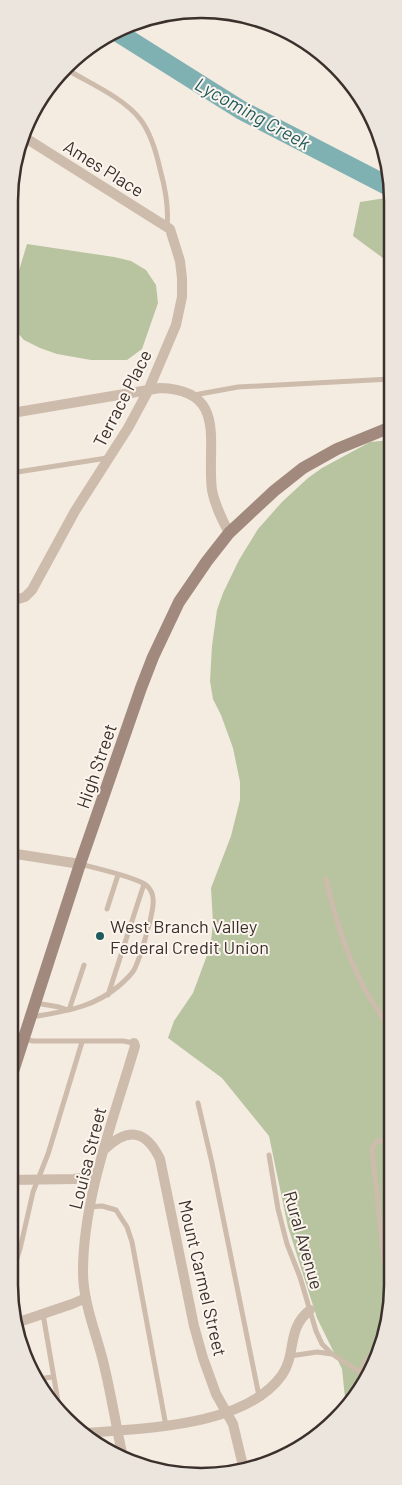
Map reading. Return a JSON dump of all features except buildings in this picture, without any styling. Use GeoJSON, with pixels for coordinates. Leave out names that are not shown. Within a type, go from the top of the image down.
{"type":"FeatureCollection","features":[{"type":"Feature","properties":{"kind":"main road","name":"High Street"},"geometry":{"type":"LineString","coordinates":[[18,1057],[80,864],[153,656],[169,622],[190,585],[230,533],[274,491],[303,468],[337,449],[384,429]]}},
{"type":"Feature","properties":{"kind":"street","name":"Ames Place"},"geometry":{"type":"LineString","coordinates":[[28,139],[167,227]]}},
{"type":"Feature","properties":{"kind":"street","name":"Terrace Place"},"geometry":{"type":"LineString","coordinates":[[18,599],[25,597],[32,590],[75,510],[128,428],[148,391],[176,325],[182,297],[180,261],[170,229],[167,227]]}},
{"type":"Feature","properties":{"kind":"street"},"geometry":{"type":"LineString","coordinates":[[18,412],[160,388],[171,388],[194,395],[200,400],[209,421],[214,498],[220,515],[230,533]]}},
{"type":"Feature","properties":{"kind":"street"},"geometry":{"type":"LineString","coordinates":[[18,854],[80,864]]}},
{"type":"Feature","properties":{"kind":"street","name":"Louisa Street"},"geometry":{"type":"LineString","coordinates":[[121,1450],[103,1364],[86,1298],[83,1274],[90,1207],[96,1175],[134,1043]]}},
{"type":"Feature","properties":{"kind":"street","name":"Mount Carmel Street"},"geometry":{"type":"LineString","coordinates":[[105,1149],[114,1140],[131,1134],[143,1137],[150,1142],[160,1160],[196,1334],[216,1394],[233,1424],[242,1463]]}},
{"type":"Feature","properties":{"kind":"street"},"geometry":{"type":"LineString","coordinates":[[18,1180],[74,1179],[96,1175]]}},
{"type":"Feature","properties":{"kind":"street"},"geometry":{"type":"LineString","coordinates":[[21,1320],[86,1298]]}},
{"type":"Feature","properties":{"kind":"street"},"geometry":{"type":"LineString","coordinates":[[93,1433],[191,1422],[228,1413],[260,1396],[271,1388],[280,1377],[290,1356],[297,1323],[310,1310]]}},
{"type":"Feature","properties":{"kind":"lane"},"geometry":{"type":"LineString","coordinates":[[70,72],[129,107],[140,118],[148,131],[160,167],[167,204],[167,227]]}},
{"type":"Feature","properties":{"kind":"lane"},"geometry":{"type":"LineString","coordinates":[[194,395],[238,387],[384,379]]}},
{"type":"Feature","properties":{"kind":"lane"},"geometry":{"type":"LineString","coordinates":[[18,472],[109,458]]}},
{"type":"Feature","properties":{"kind":"lane"},"geometry":{"type":"LineString","coordinates":[[31,1017],[68,1010],[100,1000],[135,970],[153,906],[153,894],[144,884],[80,864]]}},
{"type":"Feature","properties":{"kind":"lane"},"geometry":{"type":"LineString","coordinates":[[107,909],[118,875]]}},
{"type":"Feature","properties":{"kind":"lane"},"geometry":{"type":"LineString","coordinates":[[326,879],[342,937],[360,980],[377,1011],[384,1020]]}},
{"type":"Feature","properties":{"kind":"lane"},"geometry":{"type":"LineString","coordinates":[[108,995],[144,884]]}},
{"type":"Feature","properties":{"kind":"lane"},"geometry":{"type":"LineString","coordinates":[[68,1010],[84,965]]}},
{"type":"Feature","properties":{"kind":"lane"},"geometry":{"type":"LineString","coordinates":[[36,1003],[68,1010]]}},
{"type":"Feature","properties":{"kind":"lane"},"geometry":{"type":"LineString","coordinates":[[24,1039],[33,1041],[124,1041],[134,1043]]}},
{"type":"Feature","properties":{"kind":"lane"},"geometry":{"type":"LineString","coordinates":[[18,1255],[33,1192],[48,1154],[82,1042]]}},
{"type":"Feature","properties":{"kind":"lane"},"geometry":{"type":"LineString","coordinates":[[198,1103],[260,1396]]}},
{"type":"Feature","properties":{"kind":"lane"},"geometry":{"type":"LineString","coordinates":[[384,1140],[377,1141],[372,1148],[384,1261]]}},
{"type":"Feature","properties":{"kind":"lane","name":"Rural Avenue"},"geometry":{"type":"LineString","coordinates":[[269,1155],[278,1209],[287,1244],[300,1277],[316,1331],[322,1344],[332,1354]]}},
{"type":"Feature","properties":{"kind":"lane"},"geometry":{"type":"LineString","coordinates":[[90,1207],[102,1206],[116,1210],[127,1227],[132,1242],[166,1426]]}},
{"type":"Feature","properties":{"kind":"lane"},"geometry":{"type":"LineString","coordinates":[[43,1314],[57,1398]]}},
{"type":"Feature","properties":{"kind":"lane"},"geometry":{"type":"LineString","coordinates":[[290,1356],[317,1352],[332,1354],[361,1373],[364,1363],[369,1358]]}},
{"type":"Feature","properties":{"kind":"lane"},"geometry":{"type":"LineString","coordinates":[[43,1378],[53,1377]]}},
{"type":"Feature","properties":{"kind":"green space"},"geometry":{"type":"Polygon","coordinates":[[[384,198],[384,259],[353,236],[360,202],[384,198]]]}},
{"type":"Feature","properties":{"kind":"green space"},"geometry":{"type":"Polygon","coordinates":[[[27,244],[114,257],[131,261],[146,270],[156,285],[158,303],[142,349],[127,360],[91,360],[57,354],[24,340],[18,334],[18,274],[27,244]]]}},
{"type":"Feature","properties":{"kind":"green space"},"geometry":{"type":"Polygon","coordinates":[[[384,441],[384,1296],[381,1320],[371,1354],[360,1376],[345,1398],[342,1369],[317,1318],[288,1227],[269,1136],[222,1078],[168,1038],[174,1021],[193,993],[206,958],[211,941],[213,923],[211,888],[231,836],[240,800],[240,782],[233,748],[213,699],[210,681],[217,610],[239,560],[258,529],[282,502],[322,468],[370,442],[384,441]]]}},
{"type":"Feature","properties":{"kind":"waterway","name":"Lycoming Creek"},"geometry":{"type":"LineString","coordinates":[[122,35],[241,110],[384,184]]}},
{"type":"Feature","properties":{"kind":"place","name":"West Branch Valley Federal Credit Union"},"geometry":{"type":"Point","coordinates":[100,936]}}]}
